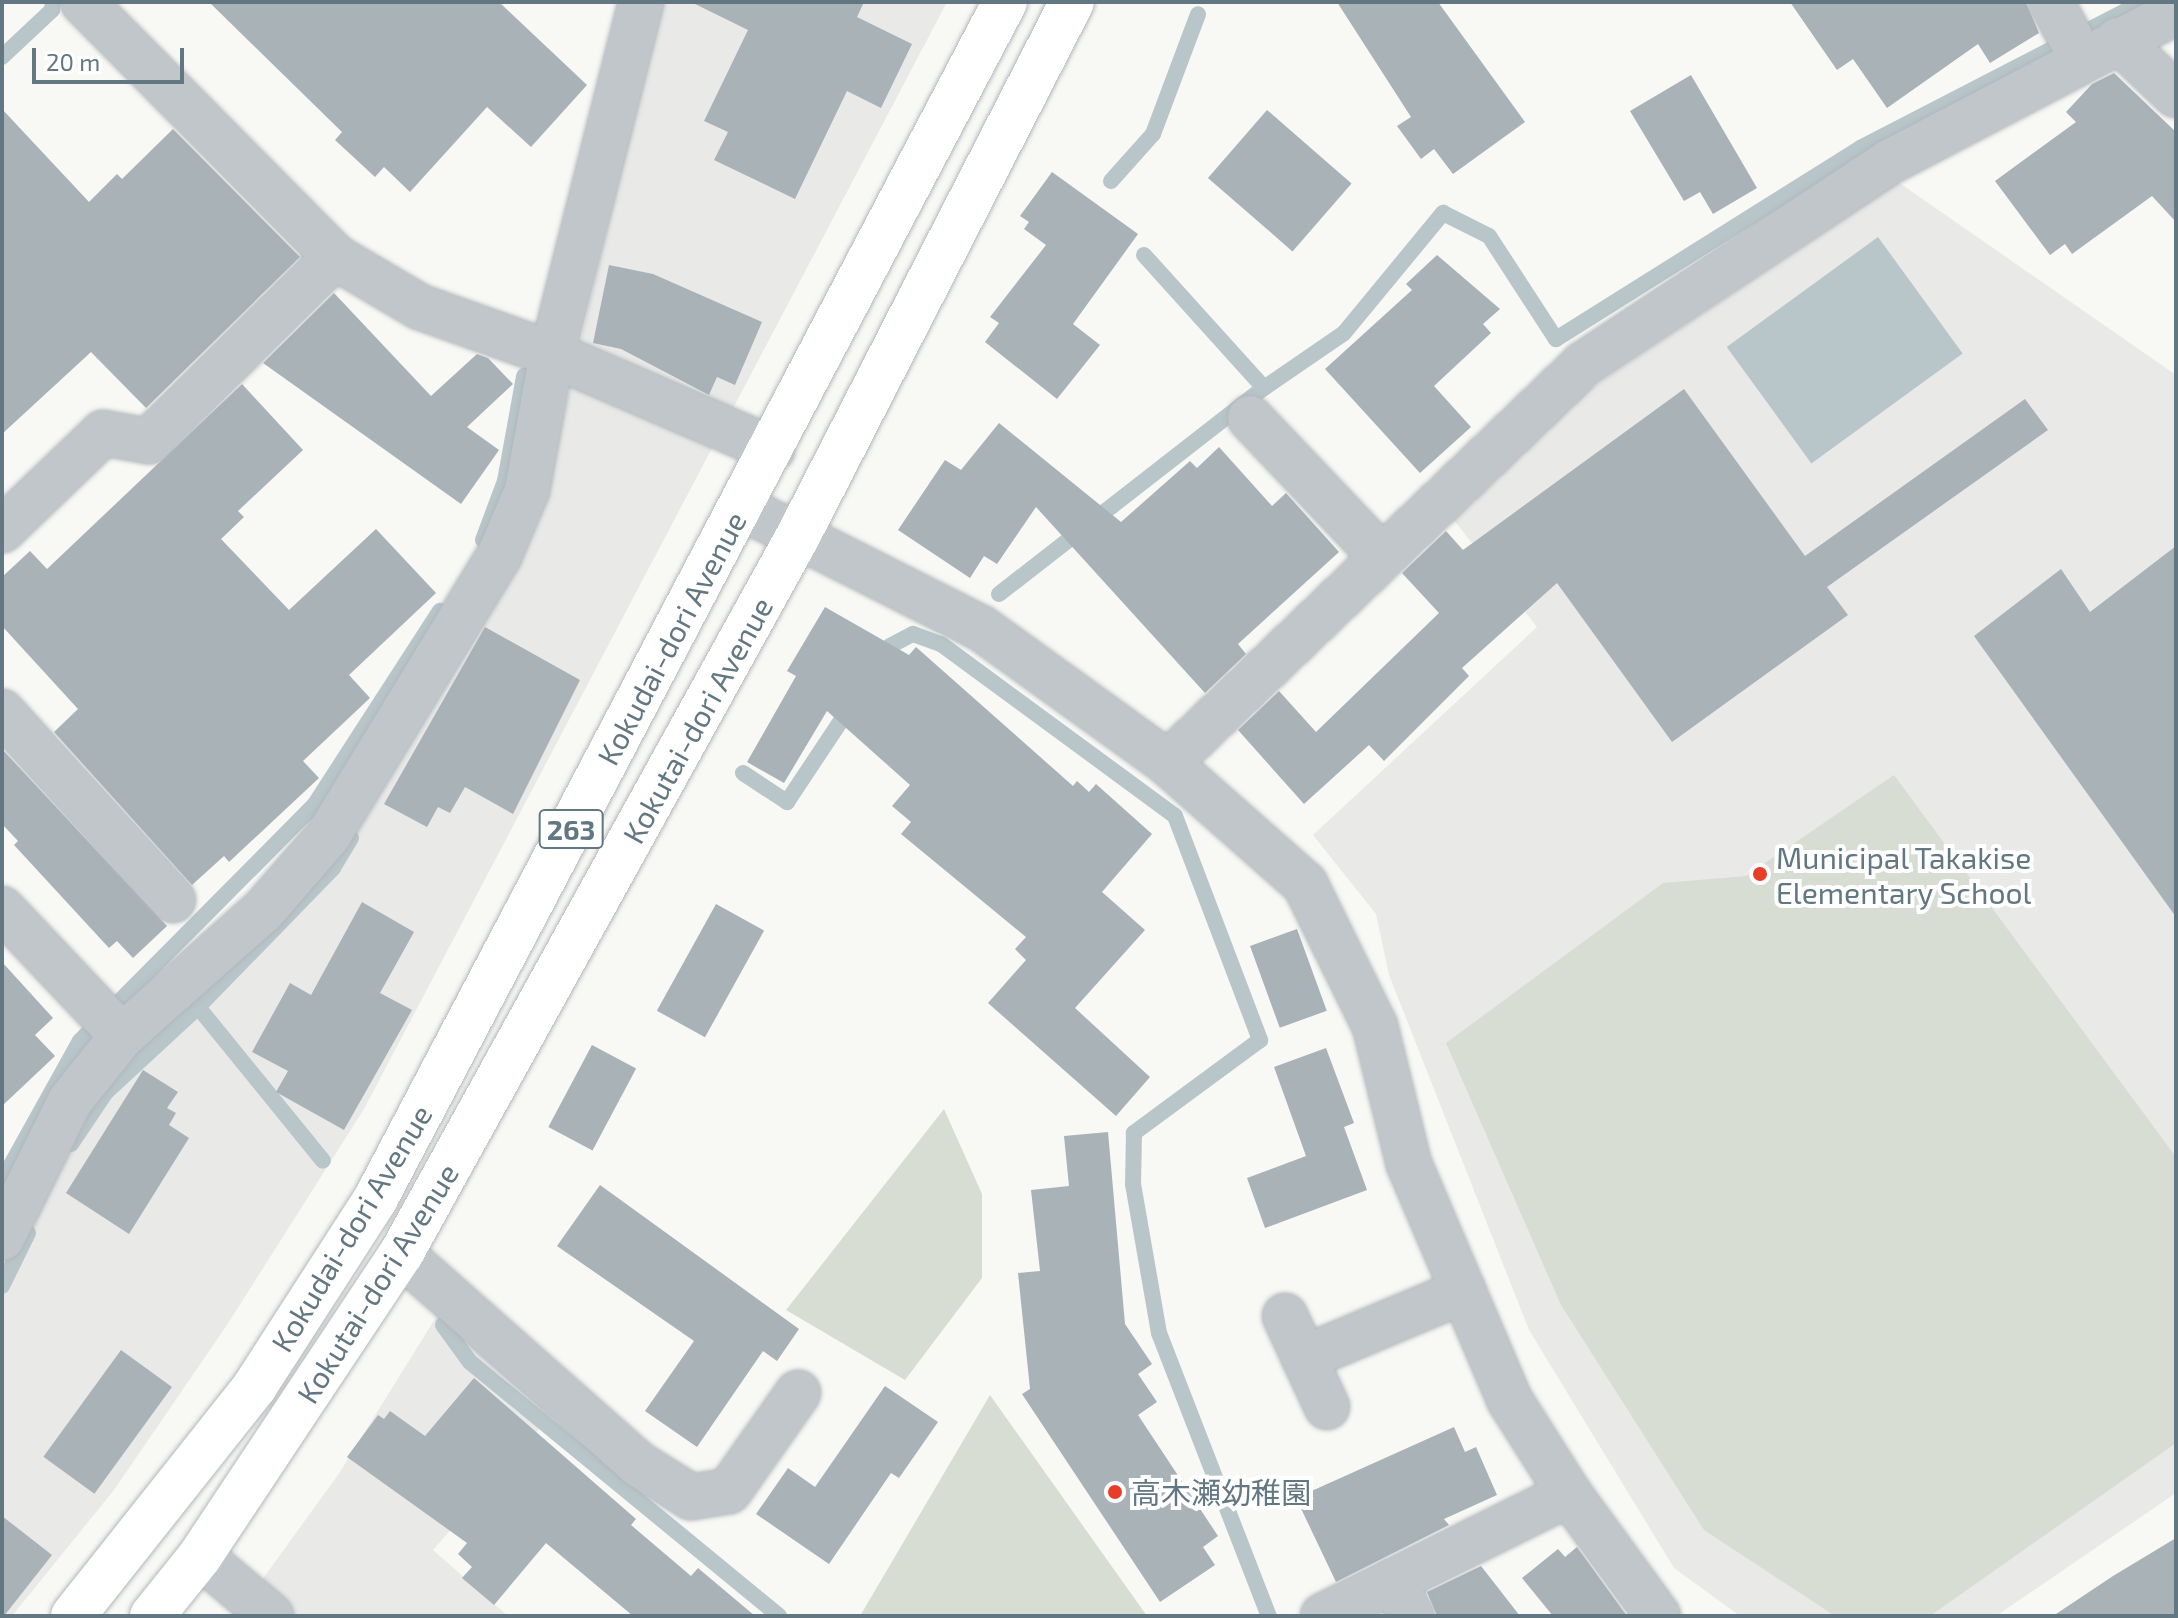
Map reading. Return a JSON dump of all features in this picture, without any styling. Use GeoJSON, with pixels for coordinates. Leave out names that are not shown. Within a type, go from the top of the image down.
{"type":"FeatureCollection","features":[{"type":"Feature","properties":{"kind":"highway","name":"Kokudai-dori Avenue"},"geometry":{"type":"LineString","coordinates":[[73,1616],[255,1386],[376,1198],[1005,2]]}},
{"type":"Feature","properties":{"kind":"highway","name":"Kokutai-dori Avenue"},"geometry":{"type":"LineString","coordinates":[[152,1616],[200,1556],[401,1254],[798,536],[1072,2]]}},
{"type":"Feature","properties":{"kind":"street"},"geometry":{"type":"LineString","coordinates":[[83,2],[335,257],[420,307],[552,354],[772,449]]}},
{"type":"Feature","properties":{"kind":"street"},"geometry":{"type":"LineString","coordinates":[[2,1238],[109,1023],[263,911],[328,836],[499,556],[527,490],[552,354],[641,2]]}},
{"type":"Feature","properties":{"kind":"street"},"geometry":{"type":"LineString","coordinates":[[1168,763],[1584,364],[1891,161],[2078,30],[2176,12]]}},
{"type":"Feature","properties":{"kind":"street"},"geometry":{"type":"LineString","coordinates":[[2078,30],[2176,95]]}},
{"type":"Feature","properties":{"kind":"street"},"geometry":{"type":"LineString","coordinates":[[3,527],[103,433],[149,441],[335,257]]}},
{"type":"Feature","properties":{"kind":"street"},"geometry":{"type":"LineString","coordinates":[[1250,418],[1382,557]]}},
{"type":"Feature","properties":{"kind":"street"},"geometry":{"type":"LineString","coordinates":[[741,507],[981,628],[1168,763],[1305,884],[1375,1026],[1409,1164],[1509,1399],[1569,1494],[1658,1616]]}},
{"type":"Feature","properties":{"kind":"street"},"geometry":{"type":"LineString","coordinates":[[2,712],[173,900]]}},
{"type":"Feature","properties":{"kind":"street"},"geometry":{"type":"LineString","coordinates":[[2,909],[109,1023]]}},
{"type":"Feature","properties":{"kind":"street"},"geometry":{"type":"LineString","coordinates":[[401,1254],[638,1464],[691,1497],[729,1491],[798,1393]]}},
{"type":"Feature","properties":{"kind":"street"},"geometry":{"type":"LineString","coordinates":[[1304,1358],[1463,1291]]}},
{"type":"Feature","properties":{"kind":"street"},"geometry":{"type":"LineString","coordinates":[[1285,1316],[1327,1407]]}},
{"type":"Feature","properties":{"kind":"street"},"geometry":{"type":"LineString","coordinates":[[1323,1616],[1402,1598],[1569,1494]]}},
{"type":"Feature","properties":{"kind":"street"},"geometry":{"type":"LineString","coordinates":[[200,1556],[271,1616]]}},
{"type":"Feature","properties":{"kind":"shaded area"},"geometry":{"type":"Polygon","coordinates":[[[660,2],[947,2],[364,1109],[227,1325],[114,1490],[12,1616],[2,1616],[2,1254],[95,1082],[325,869],[539,521],[660,2]]]}},
{"type":"Feature","properties":{"kind":"shaded area","name":"Municipal Takakise Elementary School"},"geometry":{"type":"Polygon","coordinates":[[[1898,182],[2176,375],[2176,1493],[1996,1616],[1740,1616],[1674,1568],[1529,1330],[1389,975],[1376,914],[1313,835],[1537,627],[1454,520],[1587,391],[1898,182]]]}},
{"type":"Feature","properties":{"kind":"shaded area"},"geometry":{"type":"Polygon","coordinates":[[[1878,237],[1963,353],[1811,463],[1727,347],[1878,237]]]}},
{"type":"Feature","properties":{"kind":"shaded area"},"geometry":{"type":"Polygon","coordinates":[[[1894,775],[2176,1157],[2176,1443],[1930,1616],[1835,1616],[1704,1530],[1561,1305],[1446,1043],[1663,883],[1746,876],[1894,775]]]}},
{"type":"Feature","properties":{"kind":"shaded area"},"geometry":{"type":"Polygon","coordinates":[[[944,1109],[982,1194],[982,1278],[905,1380],[786,1310],[944,1109]]]}},
{"type":"Feature","properties":{"kind":"shaded area"},"geometry":{"type":"Polygon","coordinates":[[[438,1314],[554,1412],[433,1550],[508,1616],[229,1616],[259,1584],[338,1475],[438,1314]]]}},
{"type":"Feature","properties":{"kind":"shaded area"},"geometry":{"type":"Polygon","coordinates":[[[990,1395],[1147,1616],[860,1616],[990,1395]]]}},
{"type":"Feature","properties":{"kind":"building"},"geometry":{"type":"Polygon","coordinates":[[[209,2],[499,2],[587,85],[531,147],[487,107],[410,192],[384,167],[375,177],[335,140],[342,132],[209,2]]]}},
{"type":"Feature","properties":{"kind":"building"},"geometry":{"type":"Polygon","coordinates":[[[691,2],[864,2],[857,17],[912,44],[881,108],[847,91],[795,199],[714,160],[728,132],[704,121],[748,30],[691,2]]]}},
{"type":"Feature","properties":{"kind":"building"},"geometry":{"type":"Polygon","coordinates":[[[1337,2],[1438,2],[1525,122],[1453,174],[1434,149],[1421,159],[1397,126],[1411,117],[1337,2]]]}},
{"type":"Feature","properties":{"kind":"building"},"geometry":{"type":"Polygon","coordinates":[[[1790,2],[2026,2],[2039,33],[1990,63],[1978,44],[1887,108],[1853,59],[1837,70],[1790,2]]]}},
{"type":"Feature","properties":{"kind":"building"},"geometry":{"type":"Polygon","coordinates":[[[2114,73],[2176,132],[2176,222],[2152,196],[2072,254],[2065,244],[2050,255],[1995,181],[2076,122],[2066,112],[2092,84],[2114,73]]]}},
{"type":"Feature","properties":{"kind":"building"},"geometry":{"type":"Polygon","coordinates":[[[1691,75],[1757,188],[1713,214],[1700,192],[1684,201],[1630,111],[1691,75]]]}},
{"type":"Feature","properties":{"kind":"building"},"geometry":{"type":"Polygon","coordinates":[[[2,109],[89,202],[117,174],[122,179],[173,129],[300,257],[146,408],[91,352],[2,434],[2,109]]]}},
{"type":"Feature","properties":{"kind":"building"},"geometry":{"type":"Polygon","coordinates":[[[1267,110],[1352,183],[1292,251],[1208,178],[1267,110]]]}},
{"type":"Feature","properties":{"kind":"building"},"geometry":{"type":"Polygon","coordinates":[[[1052,172],[1138,234],[1073,324],[1100,345],[1057,399],[985,342],[999,323],[990,317],[1046,245],[1024,229],[1029,222],[1020,216],[1052,172]]]}},
{"type":"Feature","properties":{"kind":"building"},"geometry":{"type":"Polygon","coordinates":[[[1437,255],[1500,309],[1483,324],[1491,333],[1434,386],[1471,427],[1420,473],[1325,369],[1412,290],[1406,284],[1437,255]]]}},
{"type":"Feature","properties":{"kind":"building"},"geometry":{"type":"Polygon","coordinates":[[[609,265],[653,274],[762,322],[735,385],[717,377],[709,395],[621,349],[593,343],[609,265]]]}},
{"type":"Feature","properties":{"kind":"building"},"geometry":{"type":"Polygon","coordinates":[[[334,293],[431,396],[477,354],[488,358],[513,384],[467,427],[499,450],[461,504],[263,363],[334,293]]]}},
{"type":"Feature","properties":{"kind":"building"},"geometry":{"type":"Polygon","coordinates":[[[242,384],[303,450],[238,511],[244,517],[221,539],[289,610],[376,529],[436,593],[349,675],[370,698],[303,761],[319,778],[229,862],[224,856],[192,885],[54,732],[78,709],[2,626],[2,577],[30,551],[47,569],[242,384]]]}},
{"type":"Feature","properties":{"kind":"building"},"geometry":{"type":"Polygon","coordinates":[[[1684,389],[1805,556],[2025,399],[2048,430],[1827,587],[1848,615],[1672,742],[1557,583],[1462,668],[1469,676],[1384,761],[1369,745],[1304,804],[1238,730],[1279,691],[1316,732],[1439,613],[1402,573],[1446,531],[1463,550],[1684,389]]]}},
{"type":"Feature","properties":{"kind":"building"},"geometry":{"type":"Polygon","coordinates":[[[999,423],[1121,522],[1190,461],[1197,468],[1219,447],[1272,506],[1286,493],[1339,552],[1238,644],[1246,654],[1205,693],[1036,507],[997,564],[984,556],[970,578],[898,530],[945,460],[961,470],[999,423]]]}},
{"type":"Feature","properties":{"kind":"building"},"geometry":{"type":"Polygon","coordinates":[[[2176,546],[2176,917],[1974,636],[2061,569],[2090,612],[2176,546]]]}},
{"type":"Feature","properties":{"kind":"building"},"geometry":{"type":"Polygon","coordinates":[[[825,607],[909,655],[916,647],[1073,786],[1077,781],[1089,792],[1096,784],[1152,834],[1102,892],[1145,930],[1075,1008],[1150,1077],[1116,1116],[988,1003],[1026,960],[1015,949],[1026,937],[901,834],[911,822],[892,806],[910,785],[827,711],[784,783],[747,762],[796,676],[787,671],[825,607]]]}},
{"type":"Feature","properties":{"kind":"building"},"geometry":{"type":"Polygon","coordinates":[[[485,627],[580,680],[513,814],[465,787],[450,813],[438,807],[427,827],[384,804],[485,627]]]}},
{"type":"Feature","properties":{"kind":"building"},"geometry":{"type":"Polygon","coordinates":[[[2,749],[167,926],[133,958],[117,941],[109,948],[14,845],[18,841],[2,824],[2,749]]]}},
{"type":"Feature","properties":{"kind":"building"},"geometry":{"type":"Polygon","coordinates":[[[362,902],[414,932],[380,993],[412,1010],[344,1130],[276,1092],[288,1071],[252,1052],[290,983],[311,995],[362,902]]]}},
{"type":"Feature","properties":{"kind":"building"},"geometry":{"type":"Polygon","coordinates":[[[716,904],[764,931],[705,1037],[657,1011],[716,904]]]}},
{"type":"Feature","properties":{"kind":"building"},"geometry":{"type":"Polygon","coordinates":[[[1297,929],[1327,1011],[1280,1028],[1250,946],[1297,929]]]}},
{"type":"Feature","properties":{"kind":"building"},"geometry":{"type":"Polygon","coordinates":[[[2,962],[53,1018],[35,1035],[55,1056],[2,1106],[2,962]]]}},
{"type":"Feature","properties":{"kind":"building"},"geometry":{"type":"Polygon","coordinates":[[[592,1045],[636,1068],[592,1151],[548,1127],[592,1045]]]}},
{"type":"Feature","properties":{"kind":"building"},"geometry":{"type":"Polygon","coordinates":[[[1326,1048],[1354,1123],[1344,1127],[1367,1190],[1265,1228],[1247,1178],[1306,1156],[1274,1067],[1326,1048]]]}},
{"type":"Feature","properties":{"kind":"building"},"geometry":{"type":"Polygon","coordinates":[[[143,1070],[178,1092],[167,1108],[176,1113],[169,1125],[189,1138],[129,1234],[66,1193],[143,1070]]]}},
{"type":"Feature","properties":{"kind":"building"},"geometry":{"type":"Polygon","coordinates":[[[1108,1132],[1125,1324],[1152,1364],[1138,1374],[1157,1402],[1138,1415],[1218,1536],[1203,1547],[1215,1565],[1160,1602],[1022,1394],[1030,1389],[1018,1273],[1040,1271],[1031,1190],[1069,1186],[1064,1136],[1108,1132]]]}},
{"type":"Feature","properties":{"kind":"building"},"geometry":{"type":"Polygon","coordinates":[[[600,1185],[799,1329],[777,1361],[763,1351],[697,1447],[645,1411],[694,1341],[557,1246],[600,1185]]]}},
{"type":"Feature","properties":{"kind":"building"},"geometry":{"type":"Polygon","coordinates":[[[121,1350],[172,1387],[94,1494],[43,1457],[121,1350]]]}},
{"type":"Feature","properties":{"kind":"building"},"geometry":{"type":"Polygon","coordinates":[[[474,1378],[636,1519],[631,1525],[691,1576],[698,1568],[755,1616],[633,1616],[546,1543],[494,1605],[462,1578],[472,1567],[458,1554],[467,1543],[347,1457],[378,1415],[384,1419],[390,1411],[425,1436],[474,1378]]]}},
{"type":"Feature","properties":{"kind":"building"},"geometry":{"type":"Polygon","coordinates":[[[885,1386],[938,1422],[899,1478],[891,1473],[829,1564],[756,1514],[788,1468],[815,1487],[885,1386]]]}},
{"type":"Feature","properties":{"kind":"building"},"geometry":{"type":"Polygon","coordinates":[[[1454,1427],[1465,1452],[1476,1447],[1497,1495],[1444,1519],[1449,1525],[1336,1582],[1296,1498],[1454,1427]]]}},
{"type":"Feature","properties":{"kind":"building"},"geometry":{"type":"Polygon","coordinates":[[[2,1516],[52,1555],[4,1616],[2,1616],[2,1516]]]}},
{"type":"Feature","properties":{"kind":"building"},"geometry":{"type":"Polygon","coordinates":[[[2176,1538],[2176,1616],[2053,1616],[2113,1576],[2176,1538]]]}},
{"type":"Feature","properties":{"kind":"building"},"geometry":{"type":"Polygon","coordinates":[[[1577,1547],[1627,1616],[1553,1616],[1522,1578],[1558,1549],[1565,1557],[1577,1547]]]}},
{"type":"Feature","properties":{"kind":"building"},"geometry":{"type":"Polygon","coordinates":[[[1481,1566],[1520,1616],[1437,1616],[1427,1592],[1481,1566]]]}},
{"type":"Feature","properties":{"kind":"waterway"},"geometry":{"type":"LineString","coordinates":[[2,57],[52,10],[53,2]]}},
{"type":"Feature","properties":{"kind":"waterway"},"geometry":{"type":"LineString","coordinates":[[999,594],[1264,388],[1344,333],[1443,213],[1489,236],[1556,339],[1860,148],[2143,2]]}},
{"type":"Feature","properties":{"kind":"waterway"},"geometry":{"type":"LineString","coordinates":[[1111,181],[1153,134],[1198,14]]}},
{"type":"Feature","properties":{"kind":"waterway"},"geometry":{"type":"LineString","coordinates":[[1144,255],[1264,388]]}},
{"type":"Feature","properties":{"kind":"waterway"},"geometry":{"type":"LineString","coordinates":[[483,540],[505,481],[524,376]]}},
{"type":"Feature","properties":{"kind":"waterway"},"geometry":{"type":"LineString","coordinates":[[2,1181],[80,1041],[315,804],[440,611]]}},
{"type":"Feature","properties":{"kind":"waterway"},"geometry":{"type":"LineString","coordinates":[[880,661],[890,646],[913,634],[941,644],[1175,816],[1260,1040],[1134,1133],[1133,1184],[1159,1333],[1269,1616]]}},
{"type":"Feature","properties":{"kind":"waterway"},"geometry":{"type":"LineString","coordinates":[[743,773],[787,802],[852,704]]}},
{"type":"Feature","properties":{"kind":"waterway"},"geometry":{"type":"LineString","coordinates":[[71,1144],[106,1092],[198,1007],[333,868],[351,838]]}},
{"type":"Feature","properties":{"kind":"waterway"},"geometry":{"type":"LineString","coordinates":[[198,1007],[323,1161]]}},
{"type":"Feature","properties":{"kind":"waterway"},"geometry":{"type":"LineString","coordinates":[[2,1286],[28,1233]]}},
{"type":"Feature","properties":{"kind":"waterway"},"geometry":{"type":"LineString","coordinates":[[443,1325],[470,1362],[779,1616]]}},
{"type":"Feature","properties":{"kind":"place","name":"Municipal Takakise Elementary School"},"geometry":{"type":"Point","coordinates":[1760,874]}},
{"type":"Feature","properties":{"kind":"place","name":"高木瀬幼稚園"},"geometry":{"type":"Point","coordinates":[1115,1492]}}]}
